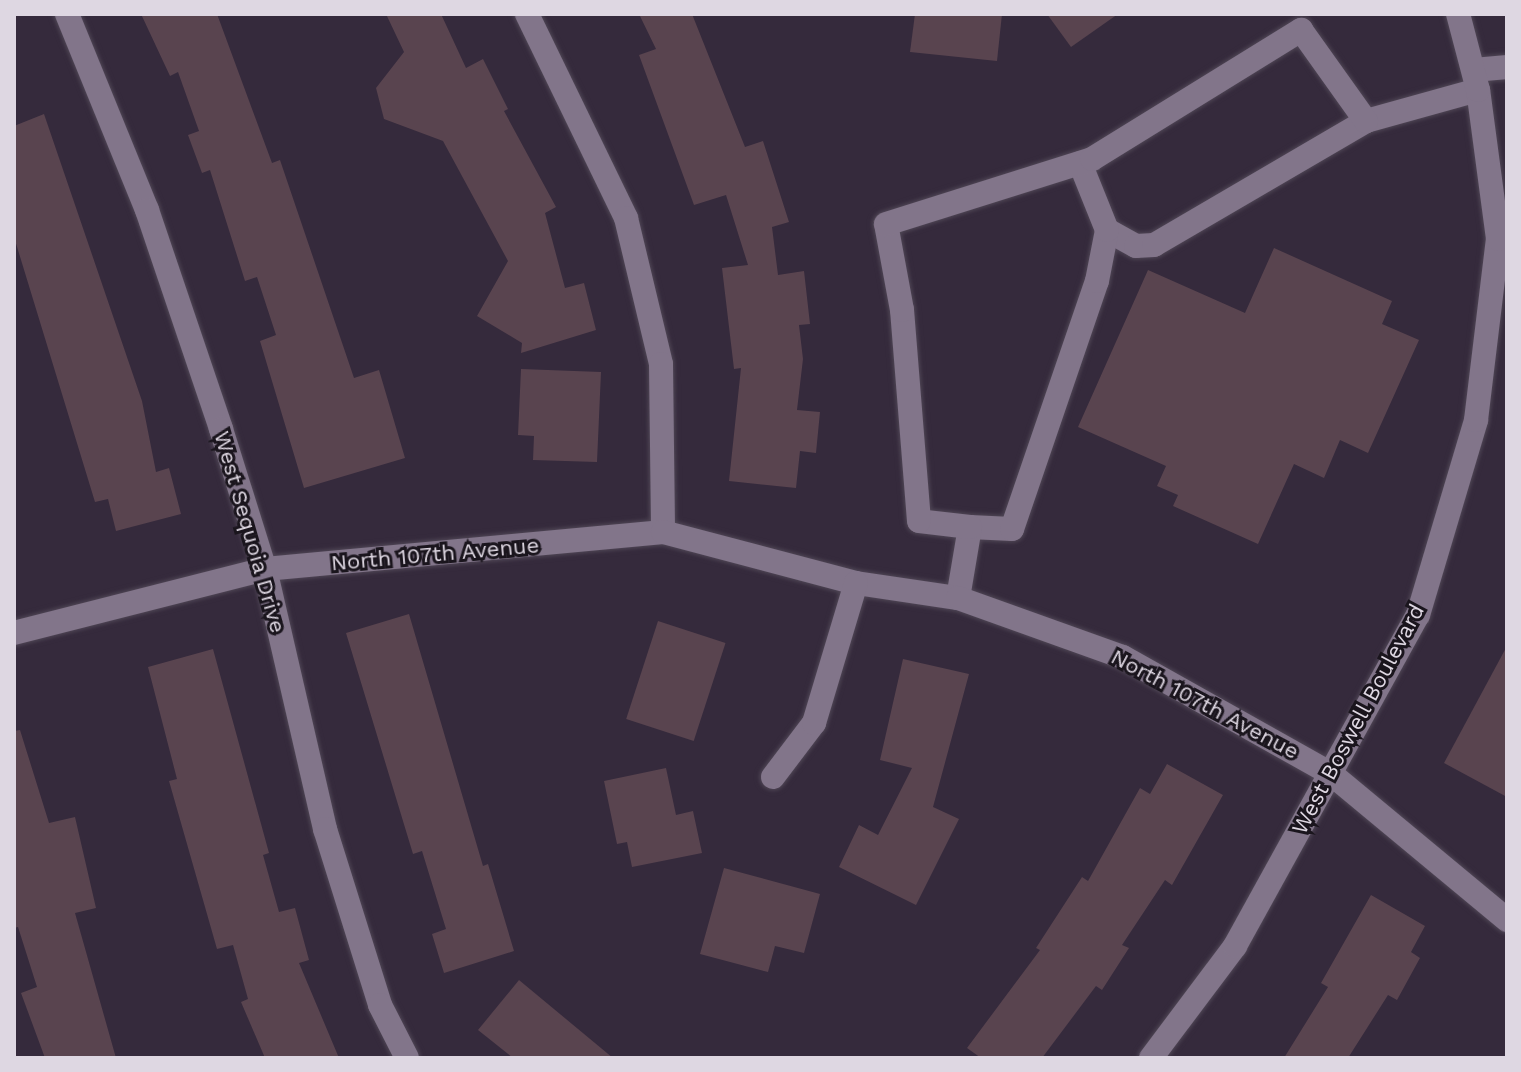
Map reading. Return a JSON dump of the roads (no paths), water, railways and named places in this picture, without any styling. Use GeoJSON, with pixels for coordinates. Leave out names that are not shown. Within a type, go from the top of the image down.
{"type":"FeatureCollection","features":[{"type":"Feature","properties":{"kind":"street","name":"West Sequoia Drive"},"geometry":{"type":"LineString","coordinates":[[67,14],[147,210],[265,569],[325,829],[380,1005],[407,1058]]}},
{"type":"Feature","properties":{"kind":"street"},"geometry":{"type":"LineString","coordinates":[[527,14],[626,218],[661,364],[663,532]]}},
{"type":"Feature","properties":{"kind":"street","name":"West Boswell Boulevard"},"geometry":{"type":"LineString","coordinates":[[1151,1058],[1235,946],[1418,615],[1476,420],[1498,239],[1476,80],[1458,14]]}},
{"type":"Feature","properties":{"kind":"street"},"geometry":{"type":"LineString","coordinates":[[1080,163],[1107,230],[1093,293],[1012,529],[919,521],[902,310],[886,224],[1080,163],[1301,30],[1366,121]]}},
{"type":"Feature","properties":{"kind":"street"},"geometry":{"type":"LineString","coordinates":[[1107,230],[1127,243],[1154,245],[1366,121],[1507,67]]}},
{"type":"Feature","properties":{"kind":"street"},"geometry":{"type":"LineString","coordinates":[[958,598],[970,527]]}},
{"type":"Feature","properties":{"kind":"street","name":"North 107th Avenue"},"geometry":{"type":"LineString","coordinates":[[14,633],[265,569],[663,532],[856,583],[958,598],[1123,657],[1330,773],[1507,920]]}},
{"type":"Feature","properties":{"kind":"street"},"geometry":{"type":"LineString","coordinates":[[773,777],[814,723],[856,583]]}}]}
